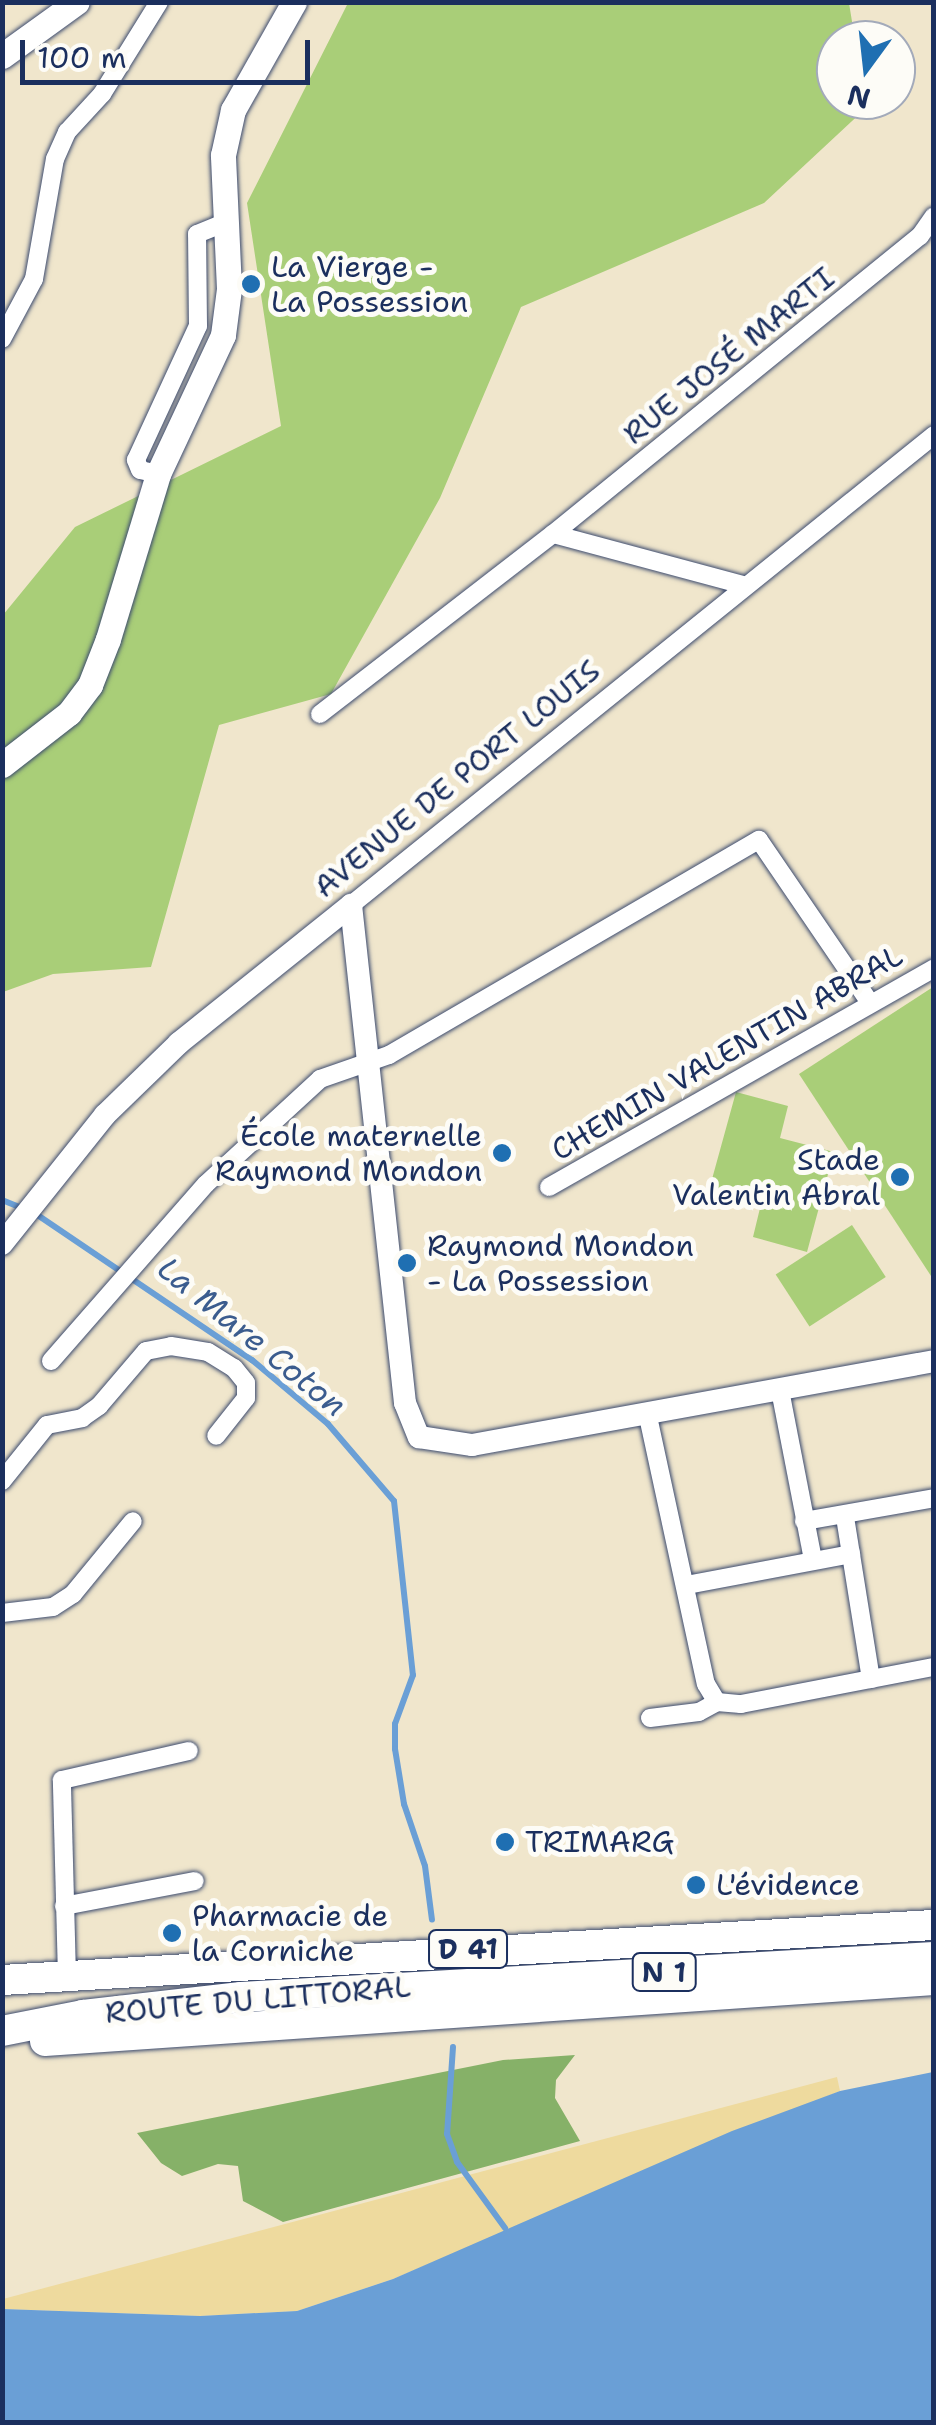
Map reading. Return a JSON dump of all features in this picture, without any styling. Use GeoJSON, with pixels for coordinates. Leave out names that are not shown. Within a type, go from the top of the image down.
{"type":"FeatureCollection","features":[{"type":"Feature","properties":{"kind":"main road"},"geometry":{"type":"LineString","coordinates":[[2,56],[77,2]]}},
{"type":"Feature","properties":{"kind":"main road"},"geometry":{"type":"LineString","coordinates":[[2,765],[52,729],[90,685],[158,474],[223,335],[229,289],[223,154],[233,110],[294,2]]}},
{"type":"Feature","properties":{"kind":"main road","name":"D 41"},"geometry":{"type":"LineString","coordinates":[[2,1980],[934,1925]]}},
{"type":"Feature","properties":{"kind":"main road","name":"ROUTE DU LITTORAL"},"geometry":{"type":"LineString","coordinates":[[2,2031],[82,2015],[394,1987],[934,1958]]}},
{"type":"Feature","properties":{"kind":"main road","name":"ROUTE DU LITTORAL"},"geometry":{"type":"LineString","coordinates":[[2,2046],[245,2022],[934,1980]]}},
{"type":"Feature","properties":{"kind":"main road"},"geometry":{"type":"LineString","coordinates":[[2,2020],[82,2015]]}},
{"type":"Feature","properties":{"kind":"street"},"geometry":{"type":"LineString","coordinates":[[2,339],[34,278],[55,158],[67,132],[102,94],[159,2]]}},
{"type":"Feature","properties":{"kind":"street","name":"RUE JOSÉ MARTI"},"geometry":{"type":"LineString","coordinates":[[320,714],[553,534],[920,236],[934,216]]}},
{"type":"Feature","properties":{"kind":"street","name":"AVENUE DE PORT LOUIS"},"geometry":{"type":"LineString","coordinates":[[2,1244],[105,1115],[179,1044],[934,435]]}},
{"type":"Feature","properties":{"kind":"street"},"geometry":{"type":"LineString","coordinates":[[553,534],[744,585]]}},
{"type":"Feature","properties":{"kind":"street"},"geometry":{"type":"LineString","coordinates":[[51,1361],[119,1277],[287,1106],[320,1079],[370,1060],[759,840],[869,1001]]}},
{"type":"Feature","properties":{"kind":"street"},"geometry":{"type":"LineString","coordinates":[[350,905],[411,1427],[429,1441],[472,1445],[934,1361]]}},
{"type":"Feature","properties":{"kind":"street","name":"CHEMIN VALENTIN ABRAL"},"geometry":{"type":"LineString","coordinates":[[548,1186],[869,1001],[934,968]]}},
{"type":"Feature","properties":{"kind":"street"},"geometry":{"type":"LineString","coordinates":[[2,1480],[47,1425],[82,1418],[99,1406],[146,1351],[171,1346],[208,1352],[234,1368],[246,1383],[246,1398],[216,1436]]}},
{"type":"Feature","properties":{"kind":"street"},"geometry":{"type":"LineString","coordinates":[[780,1390],[813,1560]]}},
{"type":"Feature","properties":{"kind":"street"},"geometry":{"type":"LineString","coordinates":[[648,1412],[706,1684],[717,1702]]}},
{"type":"Feature","properties":{"kind":"street"},"geometry":{"type":"LineString","coordinates":[[804,1521],[845,1517],[934,1498]]}},
{"type":"Feature","properties":{"kind":"street"},"geometry":{"type":"LineString","coordinates":[[845,1517],[872,1679]]}},
{"type":"Feature","properties":{"kind":"street"},"geometry":{"type":"LineString","coordinates":[[2,1613],[53,1607],[73,1594],[133,1522]]}},
{"type":"Feature","properties":{"kind":"street"},"geometry":{"type":"LineString","coordinates":[[687,1586],[850,1554]]}},
{"type":"Feature","properties":{"kind":"street"},"geometry":{"type":"LineString","coordinates":[[650,1718],[699,1712],[717,1702],[741,1704],[934,1667]]}},
{"type":"Feature","properties":{"kind":"street"},"geometry":{"type":"LineString","coordinates":[[67,1976],[62,1780],[189,1751]]}},
{"type":"Feature","properties":{"kind":"street"},"geometry":{"type":"LineString","coordinates":[[64,1906],[195,1881]]}},
{"type":"Feature","properties":{"kind":"green space"},"geometry":{"type":"Polygon","coordinates":[[[348,3],[849,3],[852,20],[816,20],[816,120],[853,120],[764,203],[521,307],[440,498],[331,694],[219,725],[151,967],[53,974],[3,992],[3,615],[75,527],[281,426],[247,203],[348,3]]]}},
{"type":"Feature","properties":{"kind":"green space","name":"Stade Valentin Abral"},"geometry":{"type":"Polygon","coordinates":[[[933,987],[933,1279],[799,1074],[933,987]]]}},
{"type":"Feature","properties":{"kind":"green space"},"geometry":{"type":"Polygon","coordinates":[[[736,1092],[788,1106],[780,1138],[834,1152],[807,1252],[753,1237],[761,1204],[709,1190],[736,1092]]]}},
{"type":"Feature","properties":{"kind":"green space"},"geometry":{"type":"Polygon","coordinates":[[[852,1225],[886,1277],[809,1327],[776,1275],[852,1225]]]}},
{"type":"Feature","properties":{"kind":"green space"},"geometry":{"type":"Polygon","coordinates":[[[575,2055],[556,2080],[555,2098],[580,2141],[283,2222],[243,2201],[238,2166],[218,2164],[182,2176],[161,2163],[137,2133],[503,2060],[575,2055]]]}},
{"type":"Feature","properties":{"kind":"sand"},"geometry":{"type":"Polygon","coordinates":[[[837,2077],[840,2091],[393,2279],[297,2311],[200,2316],[3,2309],[3,2299],[837,2077]]]}},
{"type":"Feature","properties":{"kind":"water"},"geometry":{"type":"Polygon","coordinates":[[[933,2072],[933,2422],[3,2422],[3,2309],[200,2316],[297,2311],[393,2279],[732,2131],[840,2091],[933,2072]]]}},
{"type":"Feature","properties":{"kind":"waterway","name":"La Mare Coton"},"geometry":{"type":"LineString","coordinates":[[2,1200],[24,1209]]}},
{"type":"Feature","properties":{"kind":"waterway","name":"La Mare Coton"},"geometry":{"type":"LineString","coordinates":[[36,1214],[252,1360],[328,1424],[394,1501],[413,1675],[395,1724],[395,1749],[404,1804],[425,1866],[432,1920]]}},
{"type":"Feature","properties":{"kind":"waterway","name":"La Mare Coton"},"geometry":{"type":"LineString","coordinates":[[453,2047],[447,2134],[457,2162],[505,2228]]}},
{"type":"Feature","properties":{"kind":"place","name":"La Vierge - La Possession"},"geometry":{"type":"Point","coordinates":[251,284]}},
{"type":"Feature","properties":{"kind":"place","name":"École maternelle Raymond Mondon"},"geometry":{"type":"Point","coordinates":[502,1153]}},
{"type":"Feature","properties":{"kind":"place","name":"Stade Valentin Abral"},"geometry":{"type":"Point","coordinates":[900,1177]}},
{"type":"Feature","properties":{"kind":"place","name":"Raymond Mondon - La Possession"},"geometry":{"type":"Point","coordinates":[407,1263]}},
{"type":"Feature","properties":{"kind":"place","name":"TRIMARG"},"geometry":{"type":"Point","coordinates":[505,1842]}},
{"type":"Feature","properties":{"kind":"place","name":"L'évidence"},"geometry":{"type":"Point","coordinates":[696,1885]}},
{"type":"Feature","properties":{"kind":"place","name":"Pharmacie de la Corniche"},"geometry":{"type":"Point","coordinates":[172,1933]}}]}
